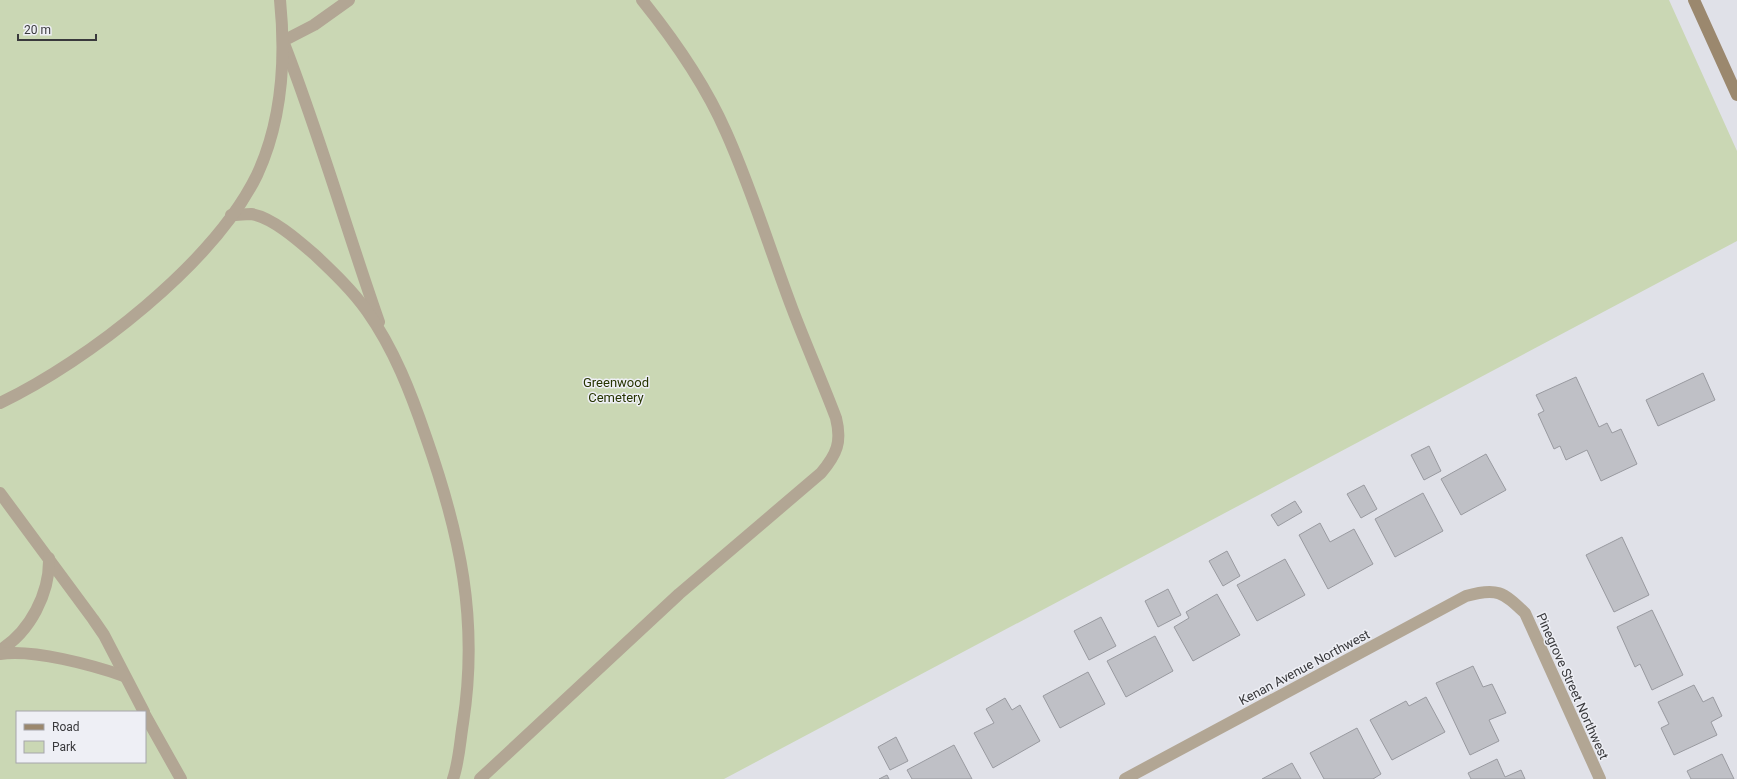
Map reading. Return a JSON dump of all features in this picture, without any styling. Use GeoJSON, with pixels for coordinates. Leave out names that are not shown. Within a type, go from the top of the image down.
{"type":"FeatureCollection","features":[{"type":"Feature","properties":{"kind":"street"},"geometry":{"type":"LineString","coordinates":[[0,402],[50,376],[134,316],[194,260],[231,215],[249,190],[257,174],[273,127],[281,80],[283,40],[280,0]]}},
{"type":"Feature","properties":{"kind":"street"},"geometry":{"type":"LineString","coordinates":[[283,40],[314,24],[349,0]]}},
{"type":"Feature","properties":{"kind":"street"},"geometry":{"type":"LineString","coordinates":[[480,779],[679,594],[821,473],[831,461],[839,442],[839,432],[836,418],[792,308],[745,179],[726,132],[697,77],[680,49],[642,0]]}},
{"type":"Feature","properties":{"kind":"street"},"geometry":{"type":"LineString","coordinates":[[1694,0],[1737,95]]}},
{"type":"Feature","properties":{"kind":"street"},"geometry":{"type":"LineString","coordinates":[[283,40],[309,107],[360,268],[387,343],[412,396],[449,506],[464,574],[469,637],[467,687],[459,747],[452,779]]}},
{"type":"Feature","properties":{"kind":"street"},"geometry":{"type":"LineString","coordinates":[[231,215],[251,214],[266,219],[309,250],[357,298],[387,343]]}},
{"type":"Feature","properties":{"kind":"street"},"geometry":{"type":"LineString","coordinates":[[0,493],[94,619],[104,635],[143,711]]}},
{"type":"Feature","properties":{"kind":"street"},"geometry":{"type":"LineString","coordinates":[[0,650],[19,636],[32,618],[48,580],[49,558]]}},
{"type":"Feature","properties":{"kind":"street","name":"Kenan Avenue Northwest"},"geometry":{"type":"LineString","coordinates":[[1125,779],[1466,596],[1481,592],[1499,592]]}},
{"type":"Feature","properties":{"kind":"street","name":"Pinegrove Street Northwest"},"geometry":{"type":"LineString","coordinates":[[1499,592],[1511,600],[1525,614],[1600,779]]}},
{"type":"Feature","properties":{"kind":"street"},"geometry":{"type":"LineString","coordinates":[[0,654],[30,654],[96,667],[124,676]]}},
{"type":"Feature","properties":{"kind":"street"},"geometry":{"type":"LineString","coordinates":[[146,717],[181,779]]}},
{"type":"Feature","properties":{"kind":"street"},"geometry":{"type":"LineString","coordinates":[[154,732],[172,779]]}},
{"type":"Feature","properties":{"kind":"green space","name":"Greenwood Cemetery"},"geometry":{"type":"Polygon","coordinates":[[[0,0],[1669,0],[1737,151],[1737,241],[724,779],[0,779],[0,0]]]}},
{"type":"Feature","properties":{"kind":"building"},"geometry":{"type":"Polygon","coordinates":[[[1703,373],[1715,400],[1658,426],[1646,400],[1703,373]]]}},
{"type":"Feature","properties":{"kind":"building"},"geometry":{"type":"Polygon","coordinates":[[[1576,377],[1599,427],[1607,423],[1612,433],[1621,429],[1637,464],[1601,481],[1587,450],[1566,460],[1560,446],[1554,449],[1538,414],[1544,411],[1536,395],[1576,377]]]}},
{"type":"Feature","properties":{"kind":"building"},"geometry":{"type":"Polygon","coordinates":[[[1429,446],[1441,471],[1424,480],[1411,455],[1429,446]]]}},
{"type":"Feature","properties":{"kind":"building"},"geometry":{"type":"Polygon","coordinates":[[[1486,454],[1506,490],[1461,515],[1441,479],[1486,454]]]}},
{"type":"Feature","properties":{"kind":"building"},"geometry":{"type":"Polygon","coordinates":[[[1364,485],[1377,509],[1361,518],[1347,494],[1364,485]]]}},
{"type":"Feature","properties":{"kind":"building"},"geometry":{"type":"Polygon","coordinates":[[[1423,493],[1443,531],[1395,557],[1375,519],[1423,493]]]}},
{"type":"Feature","properties":{"kind":"building"},"geometry":{"type":"Polygon","coordinates":[[[1295,501],[1302,512],[1278,526],[1271,515],[1295,501]]]}},
{"type":"Feature","properties":{"kind":"building"},"geometry":{"type":"Polygon","coordinates":[[[1320,523],[1330,542],[1354,529],[1373,564],[1328,589],[1299,535],[1320,523]]]}},
{"type":"Feature","properties":{"kind":"building"},"geometry":{"type":"Polygon","coordinates":[[[1622,537],[1649,595],[1614,612],[1586,555],[1622,537]]]}},
{"type":"Feature","properties":{"kind":"building"},"geometry":{"type":"Polygon","coordinates":[[[1227,551],[1240,576],[1223,586],[1209,561],[1227,551]]]}},
{"type":"Feature","properties":{"kind":"building"},"geometry":{"type":"Polygon","coordinates":[[[1285,559],[1305,595],[1257,621],[1237,585],[1285,559]]]}},
{"type":"Feature","properties":{"kind":"building"},"geometry":{"type":"Polygon","coordinates":[[[1168,589],[1181,615],[1158,627],[1145,601],[1168,589]]]}},
{"type":"Feature","properties":{"kind":"building"},"geometry":{"type":"Polygon","coordinates":[[[1217,594],[1240,635],[1193,661],[1174,627],[1189,618],[1186,612],[1217,594]]]}},
{"type":"Feature","properties":{"kind":"building"},"geometry":{"type":"Polygon","coordinates":[[[1652,610],[1683,675],[1652,690],[1640,664],[1635,667],[1617,627],[1652,610]]]}},
{"type":"Feature","properties":{"kind":"building"},"geometry":{"type":"Polygon","coordinates":[[[1101,617],[1116,646],[1089,660],[1074,631],[1101,617]]]}},
{"type":"Feature","properties":{"kind":"building"},"geometry":{"type":"Polygon","coordinates":[[[1155,636],[1173,671],[1126,697],[1107,661],[1155,636]]]}},
{"type":"Feature","properties":{"kind":"building"},"geometry":{"type":"Polygon","coordinates":[[[1473,666],[1483,687],[1492,684],[1506,713],[1489,720],[1499,741],[1470,755],[1436,683],[1473,666]]]}},
{"type":"Feature","properties":{"kind":"building"},"geometry":{"type":"Polygon","coordinates":[[[1088,672],[1105,704],[1060,728],[1043,696],[1088,672]]]}},
{"type":"Feature","properties":{"kind":"building"},"geometry":{"type":"Polygon","coordinates":[[[1694,685],[1703,702],[1713,697],[1722,716],[1711,722],[1717,735],[1674,755],[1661,728],[1669,724],[1658,702],[1694,685]]]}},
{"type":"Feature","properties":{"kind":"building"},"geometry":{"type":"Polygon","coordinates":[[[1426,697],[1445,732],[1392,760],[1370,720],[1406,701],[1409,706],[1426,697]]]}},
{"type":"Feature","properties":{"kind":"building"},"geometry":{"type":"Polygon","coordinates":[[[1005,698],[1012,710],[1020,705],[1040,741],[993,768],[974,733],[994,723],[986,709],[1005,698]]]}},
{"type":"Feature","properties":{"kind":"building"},"geometry":{"type":"Polygon","coordinates":[[[1357,728],[1381,774],[1373,779],[1324,779],[1310,753],[1357,728]]]}},
{"type":"Feature","properties":{"kind":"building"},"geometry":{"type":"Polygon","coordinates":[[[896,737],[908,761],[890,770],[878,747],[896,737]]]}},
{"type":"Feature","properties":{"kind":"building"},"geometry":{"type":"Polygon","coordinates":[[[954,745],[972,779],[912,779],[907,770],[954,745]]]}},
{"type":"Feature","properties":{"kind":"building"},"geometry":{"type":"Polygon","coordinates":[[[1722,754],[1734,779],[1691,779],[1687,771],[1722,754]]]}},
{"type":"Feature","properties":{"kind":"building"},"geometry":{"type":"Polygon","coordinates":[[[1497,759],[1505,777],[1521,770],[1525,779],[1471,779],[1468,773],[1497,759]]]}},
{"type":"Feature","properties":{"kind":"building"},"geometry":{"type":"Polygon","coordinates":[[[1292,763],[1301,779],[1262,779],[1292,763]]]}},
{"type":"Feature","properties":{"kind":"building"},"geometry":{"type":"Polygon","coordinates":[[[887,775],[889,779],[879,779],[887,775]]]}}]}
